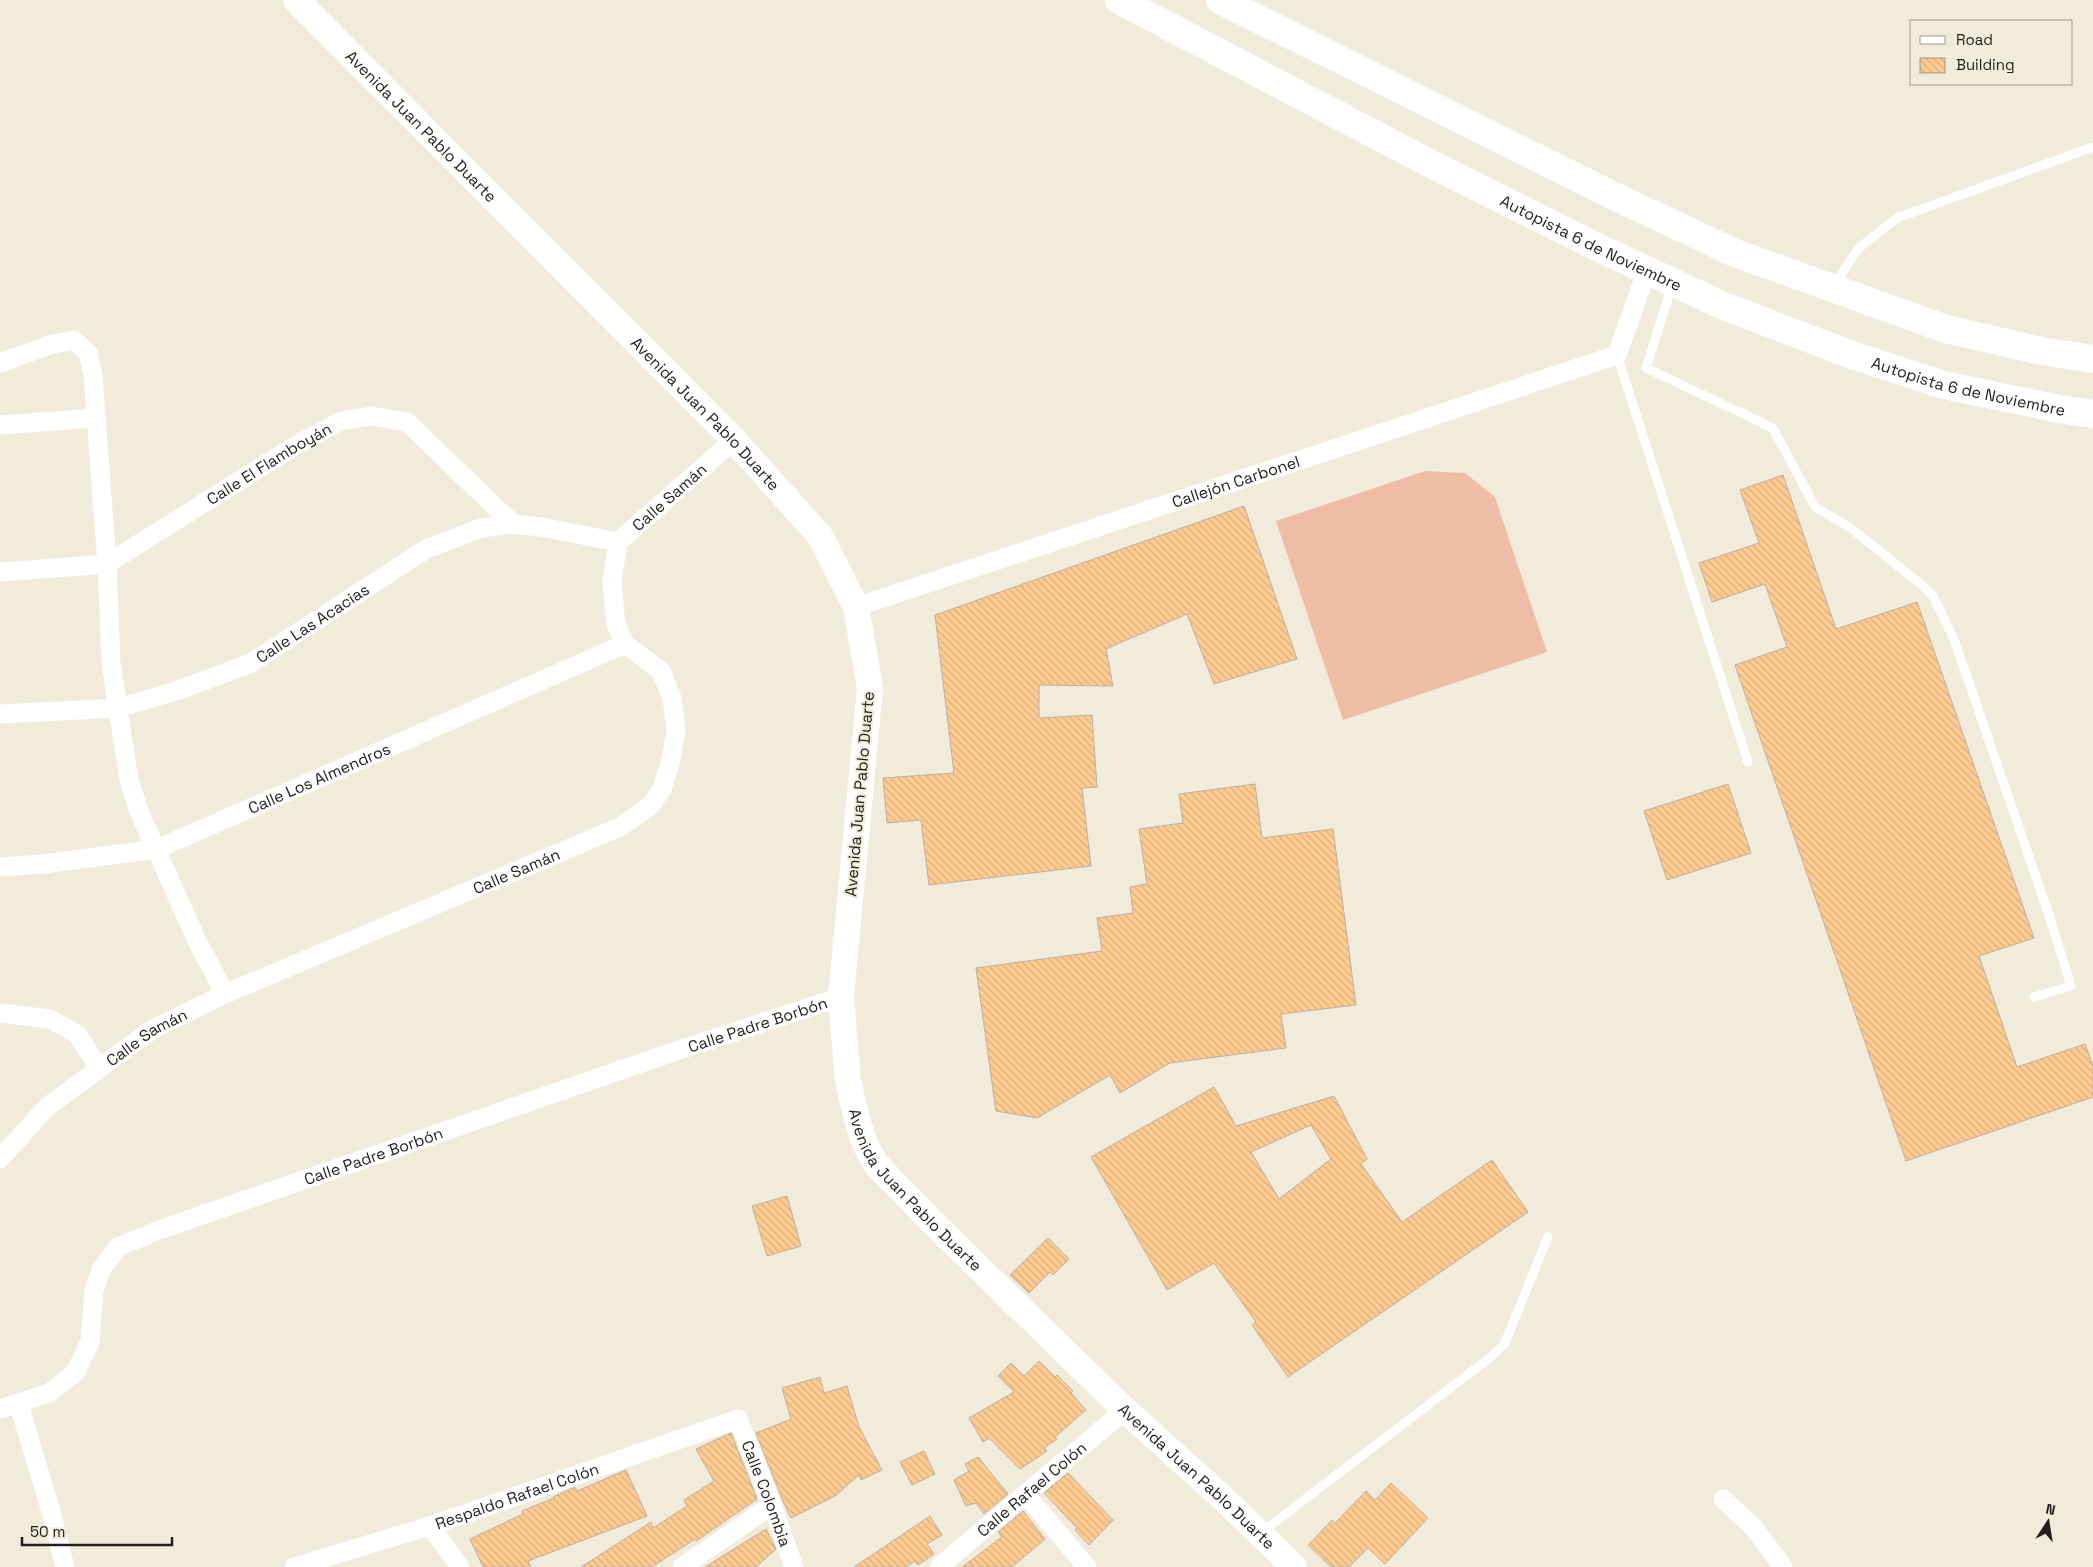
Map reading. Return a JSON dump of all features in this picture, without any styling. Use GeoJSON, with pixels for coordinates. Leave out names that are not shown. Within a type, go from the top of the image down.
{"type":"FeatureCollection","features":[{"type":"Feature","properties":{"kind":"highway","name":"Autopista 6 de Noviembre"},"geometry":{"type":"LineString","coordinates":[[1119,0],[1433,165],[1724,306],[1852,355],[1935,382],[2059,409],[2093,414]]}},
{"type":"Feature","properties":{"kind":"highway"},"geometry":{"type":"LineString","coordinates":[[1220,0],[1616,197],[1735,253],[1946,329],[2041,351],[2093,359]]}},
{"type":"Feature","properties":{"kind":"main road","name":"Avenida Juan Pablo Duarte"},"geometry":{"type":"LineString","coordinates":[[296,0],[734,440],[820,536],[856,607],[870,688],[841,997],[848,1081],[865,1144],[876,1164],[933,1223],[1125,1410],[1294,1567]]}},
{"type":"Feature","properties":{"kind":"street"},"geometry":{"type":"LineString","coordinates":[[1617,355],[1647,270]]}},
{"type":"Feature","properties":{"kind":"street"},"geometry":{"type":"LineString","coordinates":[[0,364],[49,345],[74,340],[88,353],[93,375],[107,564],[111,663],[129,780],[139,811],[197,940],[225,994]]}},
{"type":"Feature","properties":{"kind":"street","name":"Callejón Carbonel"},"geometry":{"type":"LineString","coordinates":[[856,607],[1617,355]]}},
{"type":"Feature","properties":{"kind":"street","name":"Calle El Flamboyán"},"geometry":{"type":"LineString","coordinates":[[0,572],[107,564],[293,447],[341,421],[371,416],[407,422],[513,524]]}},
{"type":"Feature","properties":{"kind":"street"},"geometry":{"type":"LineString","coordinates":[[0,425],[96,418]]}},
{"type":"Feature","properties":{"kind":"street","name":"Calle Samán"},"geometry":{"type":"LineString","coordinates":[[0,1159],[47,1107],[153,1029],[225,994],[620,827],[650,806],[662,789],[671,760],[676,730],[672,698],[661,671],[625,644],[616,624],[612,582],[618,542],[734,440]]}},
{"type":"Feature","properties":{"kind":"street","name":"Calle Las Acacias"},"geometry":{"type":"LineString","coordinates":[[0,714],[119,708],[182,689],[251,663],[426,549],[482,528],[513,524],[541,527],[618,542]]}},
{"type":"Feature","properties":{"kind":"street","name":"Calle Los Almendros"},"geometry":{"type":"LineString","coordinates":[[0,866],[43,864],[157,849],[625,644]]}},
{"type":"Feature","properties":{"kind":"street","name":"Calle Padre Borbón"},"geometry":{"type":"LineString","coordinates":[[0,1409],[19,1405],[49,1393],[75,1374],[90,1342],[94,1290],[101,1270],[118,1247],[160,1230],[673,1052],[841,997]]}},
{"type":"Feature","properties":{"kind":"street"},"geometry":{"type":"LineString","coordinates":[[0,1014],[50,1019],[77,1034],[99,1068]]}},
{"type":"Feature","properties":{"kind":"street"},"geometry":{"type":"LineString","coordinates":[[19,1405],[50,1508],[65,1567]]}},
{"type":"Feature","properties":{"kind":"street","name":"Calle Rafael Colón"},"geometry":{"type":"LineString","coordinates":[[939,1567],[1125,1410]]}},
{"type":"Feature","properties":{"kind":"street","name":"Calle Colombia"},"geometry":{"type":"LineString","coordinates":[[738,1419],[794,1567]]}},
{"type":"Feature","properties":{"kind":"street","name":"Respaldo Rafael Colón"},"geometry":{"type":"LineString","coordinates":[[294,1567],[430,1526],[738,1419]]}},
{"type":"Feature","properties":{"kind":"street"},"geometry":{"type":"LineString","coordinates":[[1025,1494],[1087,1567]]}},
{"type":"Feature","properties":{"kind":"street"},"geometry":{"type":"LineString","coordinates":[[1723,1498],[1754,1528],[1783,1567]]}},
{"type":"Feature","properties":{"kind":"street"},"geometry":{"type":"LineString","coordinates":[[682,1567],[772,1505]]}},
{"type":"Feature","properties":{"kind":"street"},"geometry":{"type":"LineString","coordinates":[[430,1526],[460,1567]]}},
{"type":"Feature","properties":{"kind":"lane"},"geometry":{"type":"LineString","coordinates":[[1831,289],[1859,248],[1897,218],[2093,147]]}},
{"type":"Feature","properties":{"kind":"lane"},"geometry":{"type":"LineString","coordinates":[[1674,282],[1646,368],[1773,428],[1815,507],[1852,529],[1916,581],[1932,596],[1940,607],[1964,668],[2071,986],[2034,997]]}},
{"type":"Feature","properties":{"kind":"lane"},"geometry":{"type":"LineString","coordinates":[[1617,355],[1748,762]]}},
{"type":"Feature","properties":{"kind":"lane"},"geometry":{"type":"LineString","coordinates":[[1260,1534],[1504,1345],[1548,1237]]}},
{"type":"Feature","properties":{"kind":"shaded area"},"geometry":{"type":"Polygon","coordinates":[[[1425,471],[1465,473],[1495,497],[1547,652],[1343,720],[1276,521],[1425,471]]]}},
{"type":"Feature","properties":{"kind":"building"},"geometry":{"type":"Polygon","coordinates":[[[1783,475],[1836,629],[1917,602],[2034,938],[1979,956],[2017,1067],[2085,1044],[2093,1066],[2093,1097],[1906,1161],[1735,665],[1787,647],[1765,584],[1712,602],[1699,563],[1759,543],[1740,490],[1783,475]]]}},
{"type":"Feature","properties":{"kind":"building"},"geometry":{"type":"Polygon","coordinates":[[[1244,506],[1297,659],[1214,684],[1187,614],[1106,649],[1113,686],[1039,685],[1039,718],[1092,715],[1097,787],[1082,788],[1091,866],[929,885],[921,820],[887,823],[883,778],[954,773],[935,615],[1244,506]]]}},
{"type":"Feature","properties":{"kind":"building"},"geometry":{"type":"Polygon","coordinates":[[[1255,784],[1262,838],[1333,829],[1356,1005],[1281,1014],[1286,1048],[1170,1063],[1120,1093],[1110,1075],[1037,1118],[996,1111],[976,968],[1102,951],[1097,918],[1133,913],[1130,887],[1147,884],[1139,829],[1183,823],[1179,794],[1255,784]]]}},
{"type":"Feature","properties":{"kind":"building"},"geometry":{"type":"Polygon","coordinates":[[[1728,784],[1751,853],[1667,880],[1644,811],[1728,784]]]}},
{"type":"Feature","properties":{"kind":"building"},"geometry":{"type":"Polygon","coordinates":[[[1214,1087],[1236,1126],[1334,1096],[1367,1159],[1361,1164],[1402,1222],[1492,1160],[1528,1212],[1288,1377],[1252,1325],[1256,1322],[1214,1263],[1167,1290],[1091,1157],[1214,1087]],[[1311,1125],[1251,1152],[1279,1199],[1331,1159],[1311,1125]]]}},
{"type":"Feature","properties":{"kind":"building"},"geometry":{"type":"Polygon","coordinates":[[[787,1196],[801,1246],[767,1256],[752,1206],[787,1196]]]}},
{"type":"Feature","properties":{"kind":"building"},"geometry":{"type":"Polygon","coordinates":[[[1048,1238],[1069,1259],[1053,1275],[1050,1272],[1029,1293],[1010,1275],[1048,1238]]]}},
{"type":"Feature","properties":{"kind":"building"},"geometry":{"type":"Polygon","coordinates":[[[1039,1361],[1073,1391],[1071,1393],[1086,1410],[1055,1437],[1057,1439],[1044,1448],[1047,1451],[1020,1469],[989,1438],[983,1442],[969,1418],[1014,1392],[998,1376],[1011,1363],[1024,1376],[1039,1361]]]}},
{"type":"Feature","properties":{"kind":"building"},"geometry":{"type":"Polygon","coordinates":[[[820,1377],[824,1393],[847,1386],[859,1427],[882,1470],[861,1480],[859,1475],[835,1496],[791,1518],[756,1433],[791,1419],[782,1388],[820,1377]]]}},
{"type":"Feature","properties":{"kind":"building"},"geometry":{"type":"Polygon","coordinates":[[[731,1433],[757,1499],[696,1541],[695,1539],[652,1567],[581,1567],[651,1522],[653,1528],[687,1506],[684,1500],[714,1481],[696,1449],[731,1433]]]}},
{"type":"Feature","properties":{"kind":"building"},"geometry":{"type":"Polygon","coordinates":[[[924,1451],[935,1474],[912,1485],[900,1462],[924,1451]]]}},
{"type":"Feature","properties":{"kind":"building"},"geometry":{"type":"Polygon","coordinates":[[[978,1457],[1008,1494],[984,1514],[976,1503],[966,1506],[954,1480],[969,1471],[965,1464],[978,1457]]]}},
{"type":"Feature","properties":{"kind":"building"},"geometry":{"type":"Polygon","coordinates":[[[626,1470],[647,1516],[528,1561],[531,1567],[483,1567],[470,1539],[523,1514],[522,1511],[575,1487],[577,1491],[626,1470]]]}},
{"type":"Feature","properties":{"kind":"building"},"geometry":{"type":"Polygon","coordinates":[[[1068,1473],[1113,1520],[1089,1545],[1075,1530],[1077,1528],[1044,1493],[1068,1473]]]}},
{"type":"Feature","properties":{"kind":"building"},"geometry":{"type":"Polygon","coordinates":[[[1391,1483],[1428,1518],[1385,1564],[1368,1548],[1349,1567],[1331,1567],[1308,1545],[1332,1520],[1335,1523],[1366,1491],[1375,1500],[1391,1483]]]}},
{"type":"Feature","properties":{"kind":"building"},"geometry":{"type":"Polygon","coordinates":[[[1023,1511],[1045,1539],[1012,1567],[962,1567],[1002,1537],[998,1532],[1023,1511]]]}},
{"type":"Feature","properties":{"kind":"building"},"geometry":{"type":"Polygon","coordinates":[[[930,1516],[942,1535],[927,1544],[934,1554],[918,1565],[915,1561],[906,1567],[854,1567],[930,1516]]]}},
{"type":"Feature","properties":{"kind":"building"},"geometry":{"type":"Polygon","coordinates":[[[766,1529],[776,1549],[756,1567],[705,1567],[766,1529]]]}}]}
